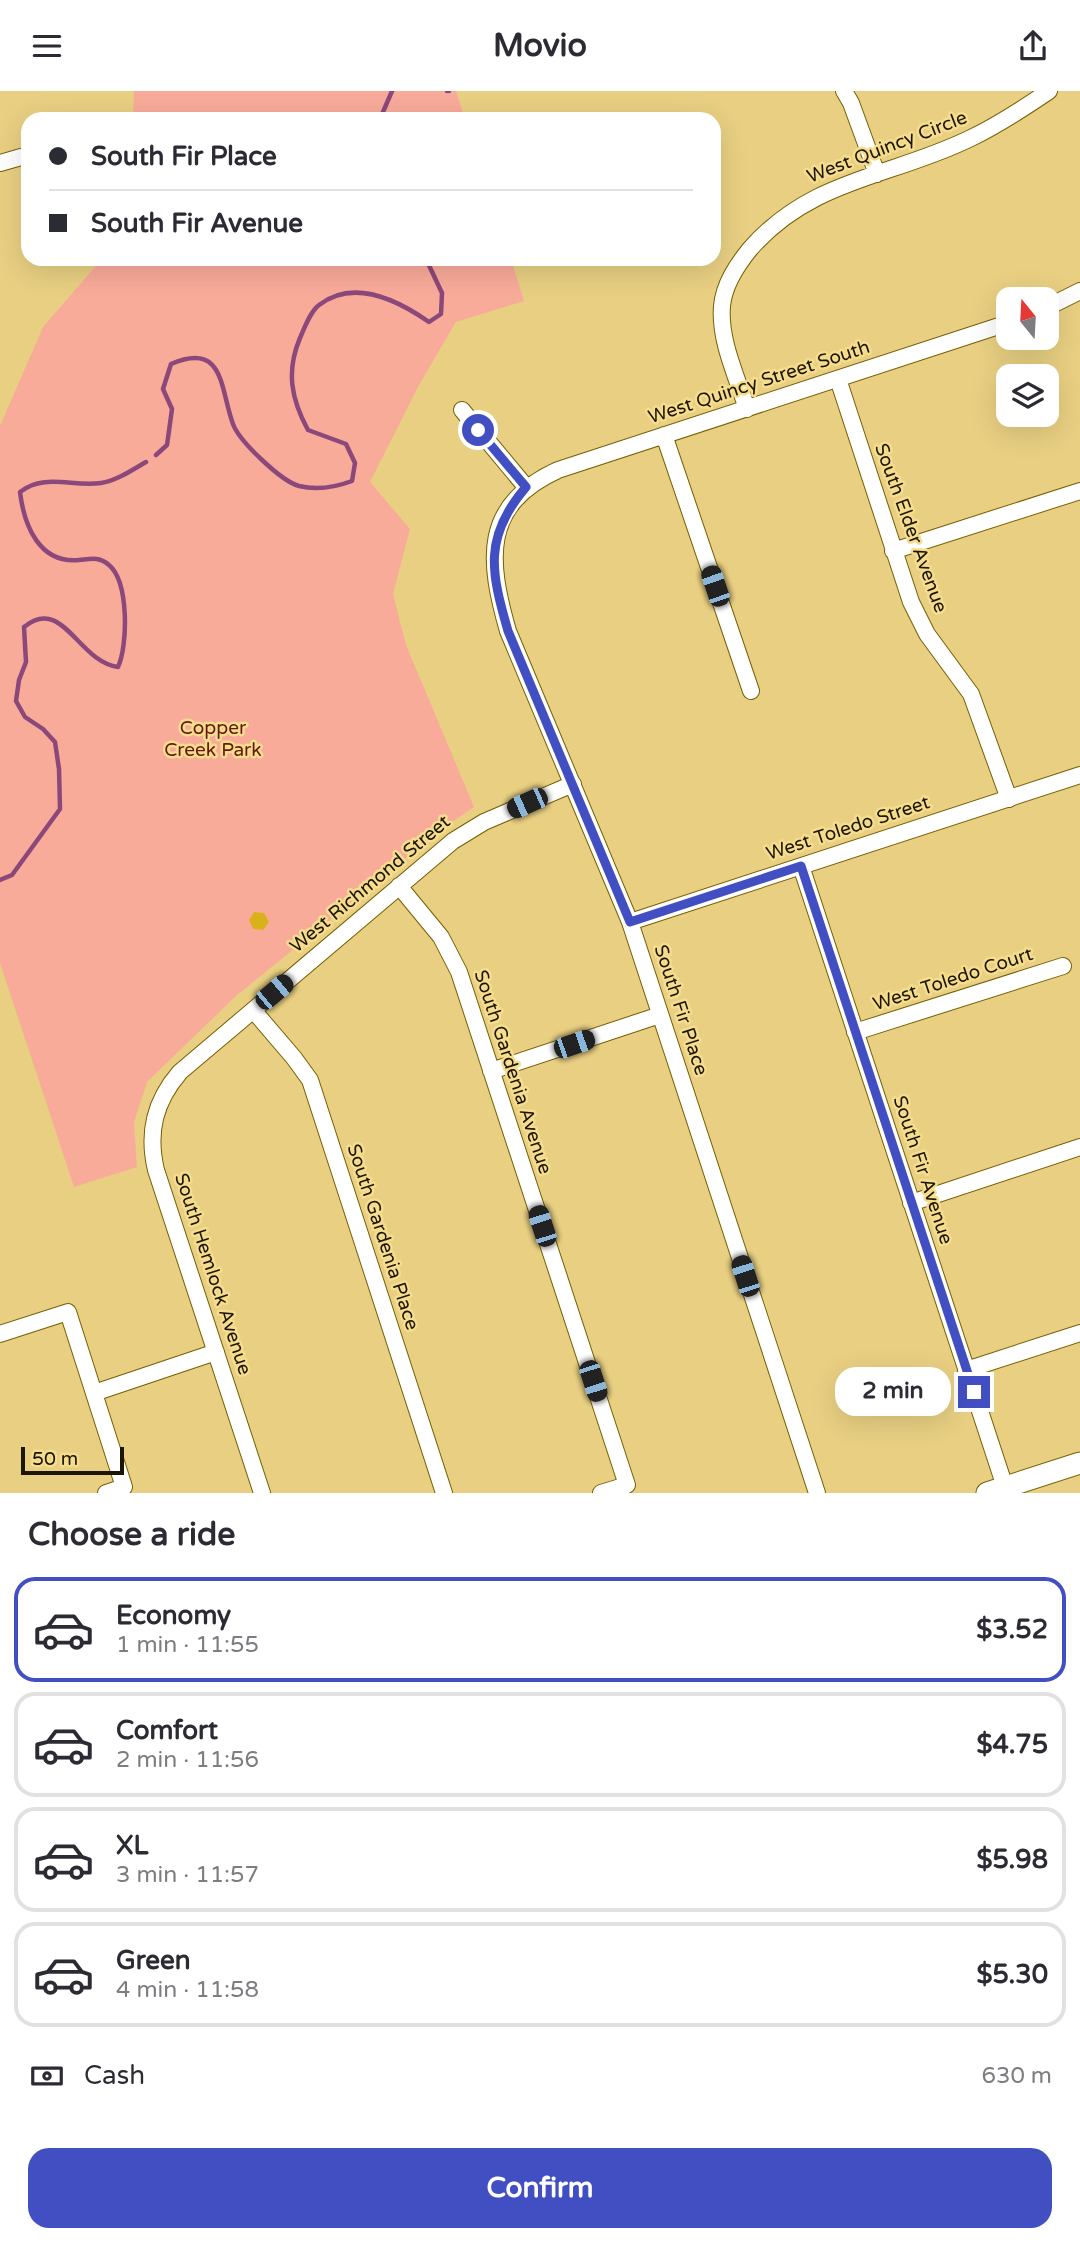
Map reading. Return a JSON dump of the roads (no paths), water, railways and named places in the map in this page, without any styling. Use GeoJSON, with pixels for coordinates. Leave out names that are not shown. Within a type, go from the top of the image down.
{"type":"FeatureCollection","features":[{"type":"Feature","properties":{"kind":"main road"},"geometry":{"type":"LineString","coordinates":[[996,1490],[1080,1463]]}},
{"type":"Feature","properties":{"kind":"street"},"geometry":{"type":"LineString","coordinates":[[844,91],[877,174]]}},
{"type":"Feature","properties":{"kind":"street","name":"West Quincy Circle"},"geometry":{"type":"LineString","coordinates":[[747,409],[726,343],[722,320],[724,291],[760,238],[795,208],[826,192],[971,138],[1049,91]]}},
{"type":"Feature","properties":{"kind":"street"},"geometry":{"type":"LineString","coordinates":[[0,163],[21,157]]}},
{"type":"Feature","properties":{"kind":"street"},"geometry":{"type":"LineString","coordinates":[[1059,302],[1080,291]]}},
{"type":"Feature","properties":{"kind":"street","name":"West Quincy Street South"},"geometry":{"type":"LineString","coordinates":[[526,487],[558,470],[996,327]]}},
{"type":"Feature","properties":{"kind":"street","name":"South Elder Avenue"},"geometry":{"type":"LineString","coordinates":[[838,379],[893,551],[918,619],[961,678],[975,703],[1009,799]]}},
{"type":"Feature","properties":{"kind":"street"},"geometry":{"type":"LineString","coordinates":[[462,410],[526,487]]}},
{"type":"Feature","properties":{"kind":"street"},"geometry":{"type":"LineString","coordinates":[[664,435],[751,691]]}},
{"type":"Feature","properties":{"kind":"street","name":"South Fir Place"},"geometry":{"type":"LineString","coordinates":[[526,487],[510,507],[497,531],[494,564],[496,583],[508,631],[630,922],[817,1493]]}},
{"type":"Feature","properties":{"kind":"street"},"geometry":{"type":"LineString","coordinates":[[893,551],[1080,491]]}},
{"type":"Feature","properties":{"kind":"street","name":"West Toledo Street"},"geometry":{"type":"LineString","coordinates":[[630,922],[1080,775]]}},
{"type":"Feature","properties":{"kind":"street","name":"West Richmond Street"},"geometry":{"type":"LineString","coordinates":[[180,1072],[467,831],[573,784]]}},
{"type":"Feature","properties":{"kind":"street","name":"South Fir Avenue"},"geometry":{"type":"LineString","coordinates":[[801,866],[967,1370],[996,1490]]}},
{"type":"Feature","properties":{"kind":"street","name":"South Gardenia Avenue"},"geometry":{"type":"LineString","coordinates":[[399,886],[430,921],[449,951],[491,1071],[626,1485],[601,1493]]}},
{"type":"Feature","properties":{"kind":"street","name":"West Toledo Court"},"geometry":{"type":"LineString","coordinates":[[855,1031],[1063,966]]}},
{"type":"Feature","properties":{"kind":"street","name":"South Gardenia Place"},"geometry":{"type":"LineString","coordinates":[[253,1010],[310,1080],[444,1493]]}},
{"type":"Feature","properties":{"kind":"street"},"geometry":{"type":"LineString","coordinates":[[491,1071],[660,1016]]}},
{"type":"Feature","properties":{"kind":"street","name":"South Hemlock Avenue"},"geometry":{"type":"LineString","coordinates":[[180,1072],[164,1091],[155,1114],[152,1154],[262,1493]]}},
{"type":"Feature","properties":{"kind":"street"},"geometry":{"type":"LineString","coordinates":[[911,1203],[1080,1147]]}},
{"type":"Feature","properties":{"kind":"street"},"geometry":{"type":"LineString","coordinates":[[0,1334],[68,1313],[124,1487],[106,1493]]}},
{"type":"Feature","properties":{"kind":"street"},"geometry":{"type":"LineString","coordinates":[[967,1370],[1080,1333]]}},
{"type":"Feature","properties":{"kind":"street"},"geometry":{"type":"LineString","coordinates":[[94,1393],[216,1352]]}},
{"type":"Feature","properties":{"kind":"waterway"},"geometry":{"type":"LineString","coordinates":[[383,112],[392,91]]}},
{"type":"Feature","properties":{"kind":"waterway"},"geometry":{"type":"LineString","coordinates":[[156,455],[167,445],[172,409],[163,389],[171,364],[202,359],[211,364],[217,372],[237,431],[272,469],[291,483],[312,488],[352,481],[355,463],[346,444],[308,430],[302,419],[292,385],[293,362],[300,338],[319,305],[347,293],[376,295],[429,322],[441,314],[442,293],[429,266]]}},
{"type":"Feature","properties":{"kind":"waterway"},"geometry":{"type":"LineString","coordinates":[[0,880],[12,875],[60,809],[55,742],[43,729],[25,717],[16,701],[19,680],[26,662],[24,627],[38,619],[50,619],[60,624],[104,663],[118,667],[125,630],[123,599],[116,573],[102,560],[65,560],[44,549],[30,529],[20,492],[39,483],[107,482],[146,462]]}},
{"type":"Feature","properties":{"kind":"park label","name":"Copper Creek Park"},"geometry":{"type":"Point","coordinates":[213,739]}}]}
